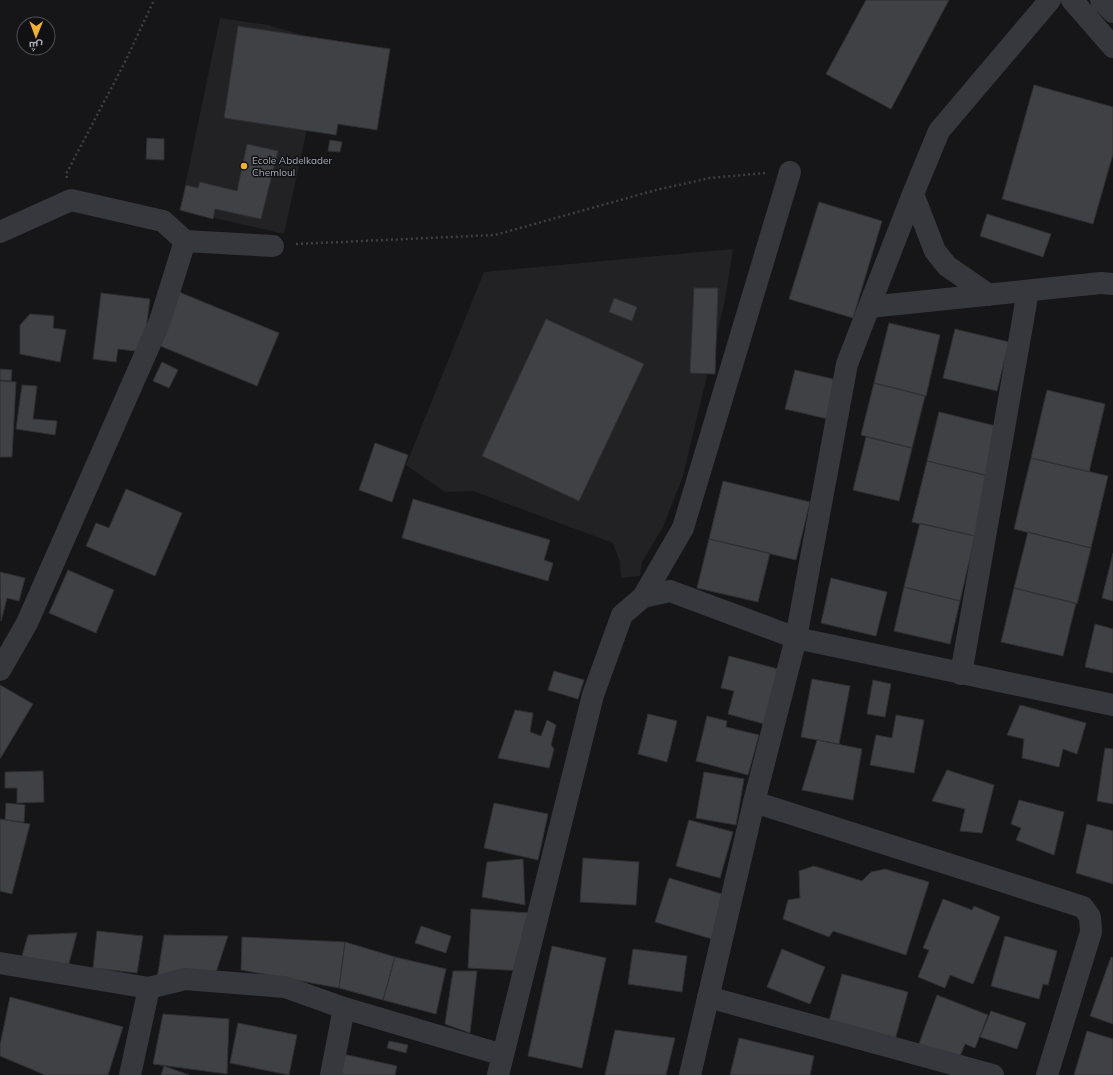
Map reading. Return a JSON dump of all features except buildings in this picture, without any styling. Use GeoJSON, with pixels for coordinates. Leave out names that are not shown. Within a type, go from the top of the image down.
{"type":"FeatureCollection","features":[{"type":"Feature","properties":{"kind":"street"},"geometry":{"type":"LineString","coordinates":[[690,1075],[754,802],[796,638],[847,364],[939,131],[1050,0]]}},
{"type":"Feature","properties":{"kind":"street"},"geometry":{"type":"LineString","coordinates":[[1072,0],[1113,47]]}},
{"type":"Feature","properties":{"kind":"street"},"geometry":{"type":"LineString","coordinates":[[1101,0],[1113,12]]}},
{"type":"Feature","properties":{"kind":"street"},"geometry":{"type":"LineString","coordinates":[[0,963],[149,988],[185,979],[285,987],[501,1065],[593,695],[622,615],[643,597],[683,528],[790,172]]}},
{"type":"Feature","properties":{"kind":"street"},"geometry":{"type":"LineString","coordinates":[[913,194],[935,251],[946,266],[989,295]]}},
{"type":"Feature","properties":{"kind":"street"},"geometry":{"type":"LineString","coordinates":[[0,232],[72,200],[163,220],[185,241],[273,246]]}},
{"type":"Feature","properties":{"kind":"street"},"geometry":{"type":"LineString","coordinates":[[0,670],[27,623],[160,321],[185,241]]}},
{"type":"Feature","properties":{"kind":"street"},"geometry":{"type":"LineString","coordinates":[[869,307],[1101,283],[1113,284]]}},
{"type":"Feature","properties":{"kind":"street"},"geometry":{"type":"LineString","coordinates":[[961,674],[1028,291]]}},
{"type":"Feature","properties":{"kind":"street"},"geometry":{"type":"LineString","coordinates":[[643,597],[670,590],[796,638],[1113,705]]}},
{"type":"Feature","properties":{"kind":"street"},"geometry":{"type":"LineString","coordinates":[[754,802],[1083,907],[1090,917],[1091,932],[1047,1075]]}},
{"type":"Feature","properties":{"kind":"street"},"geometry":{"type":"LineString","coordinates":[[130,1075],[149,988]]}},
{"type":"Feature","properties":{"kind":"street"},"geometry":{"type":"LineString","coordinates":[[708,997],[993,1075]]}},
{"type":"Feature","properties":{"kind":"street"},"geometry":{"type":"LineString","coordinates":[[331,1075],[344,1008]]}},
{"type":"Feature","properties":{"kind":"path"},"geometry":{"type":"LineString","coordinates":[[72,200],[66,174],[124,64],[154,0]]}},
{"type":"Feature","properties":{"kind":"path"},"geometry":{"type":"LineString","coordinates":[[273,246],[495,235],[656,190],[710,178],[790,172]]}},
{"type":"Feature","properties":{"kind":"shaded area","name":"Ecole Abdelkader Chemloul"},"geometry":{"type":"Polygon","coordinates":[[[220,18],[268,25],[357,51],[310,115],[284,234],[180,210],[220,18]]]}},
{"type":"Feature","properties":{"kind":"shaded area"},"geometry":{"type":"Polygon","coordinates":[[[733,249],[725,300],[683,476],[663,527],[642,562],[640,576],[621,578],[620,563],[613,543],[473,491],[445,492],[406,465],[484,272],[733,249]]]}},
{"type":"Feature","properties":{"kind":"place","name":"Ecole Abdelkader Chemloul"},"geometry":{"type":"Point","coordinates":[244,166]}}]}
